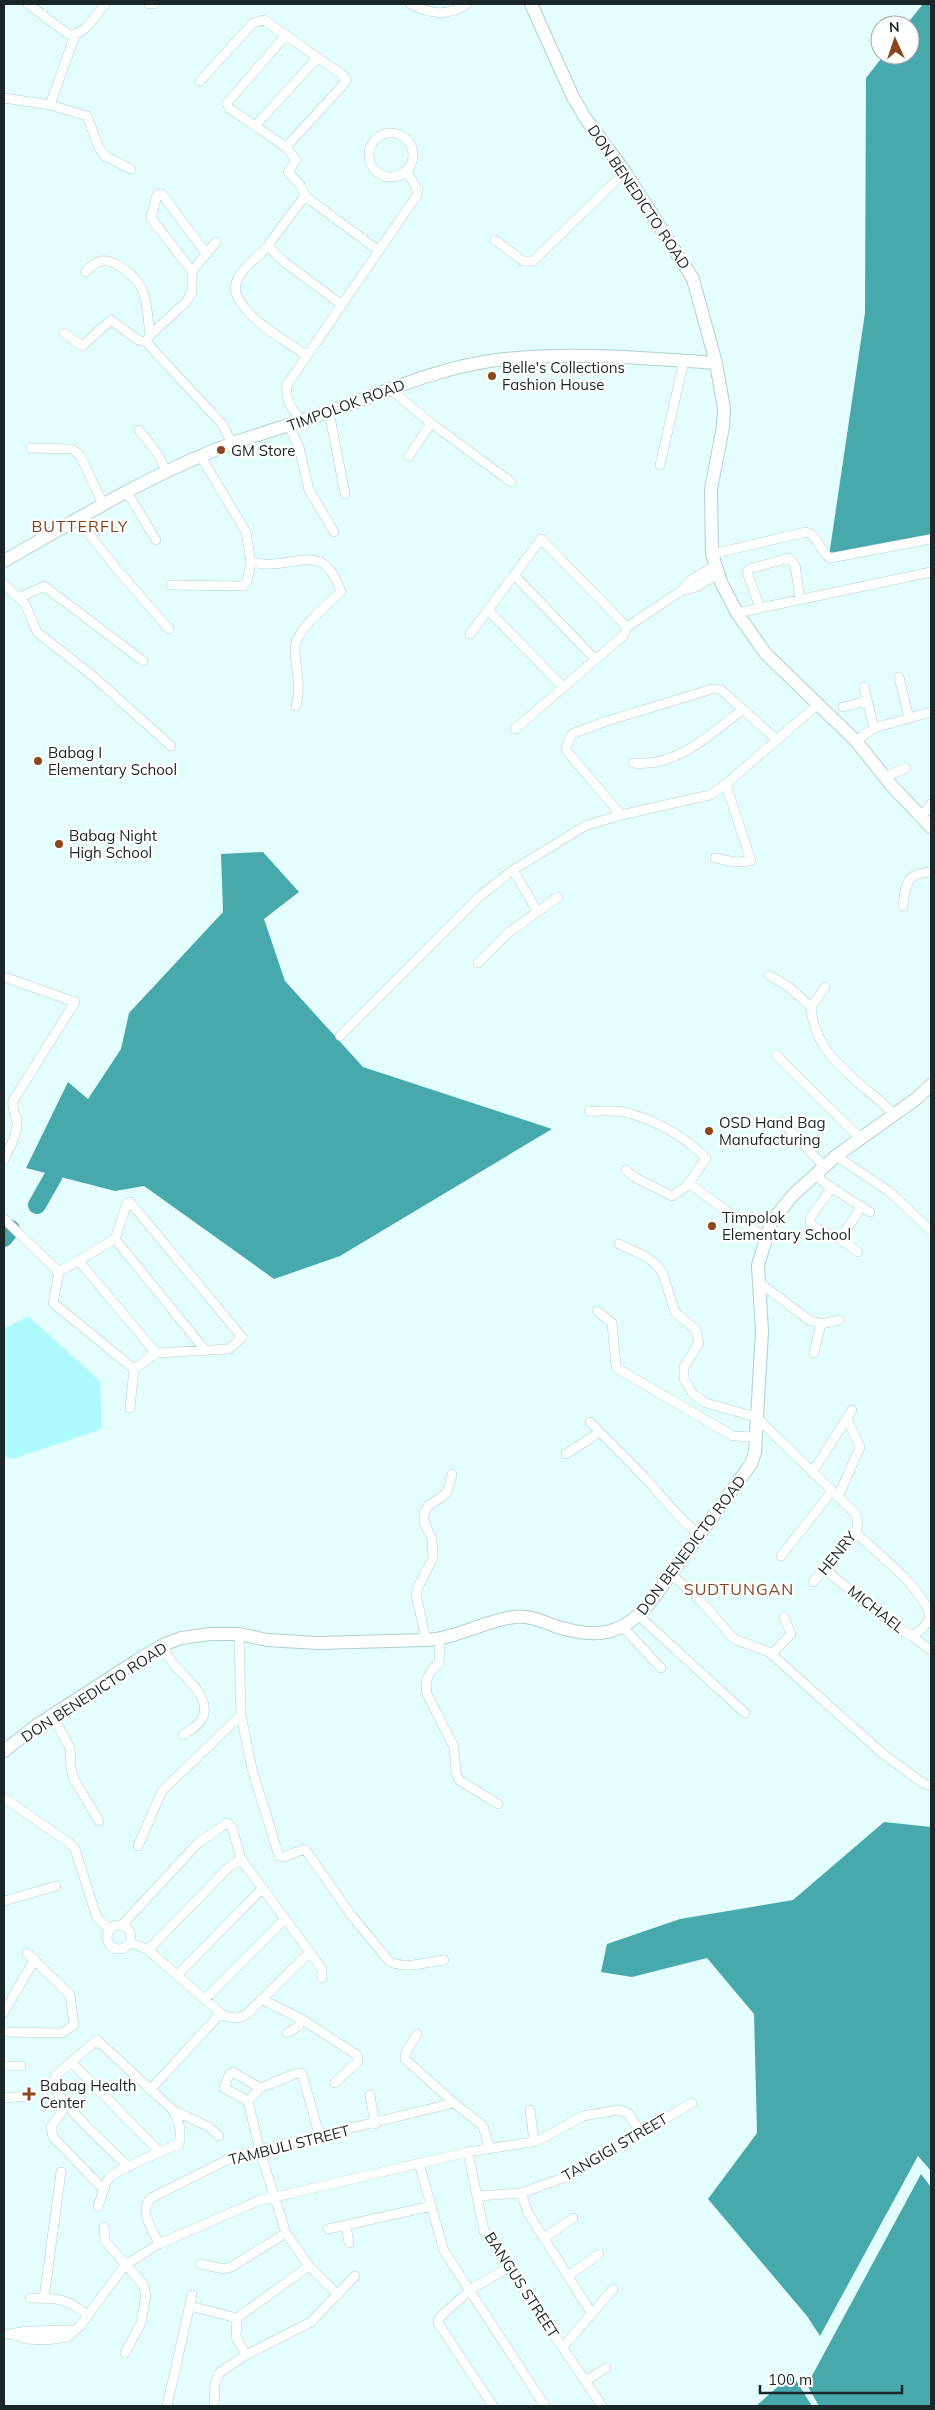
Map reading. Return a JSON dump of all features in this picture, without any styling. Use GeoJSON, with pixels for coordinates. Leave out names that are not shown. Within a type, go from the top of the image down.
{"type":"FeatureCollection","features":[{"type":"Feature","properties":{"kind":"street"},"geometry":{"type":"LineString","coordinates":[[28,4],[68,34],[75,35],[81,33],[105,4]]}},
{"type":"Feature","properties":{"kind":"street"},"geometry":{"type":"LineString","coordinates":[[149,4],[154,4]]}},
{"type":"Feature","properties":{"kind":"street"},"geometry":{"type":"LineString","coordinates":[[410,4],[430,12],[443,14],[456,11],[467,4]]}},
{"type":"Feature","properties":{"kind":"street","name":"DON BENEDICTO ROAD"},"geometry":{"type":"LineString","coordinates":[[531,4],[573,97],[586,119],[625,172],[693,279],[716,363],[724,409],[723,427],[711,489],[715,565],[738,613],[766,654],[856,741],[885,777],[931,827]]}},
{"type":"Feature","properties":{"kind":"street"},"geometry":{"type":"LineString","coordinates":[[200,81],[258,20],[264,20],[344,76],[346,80],[286,147]]}},
{"type":"Feature","properties":{"kind":"street"},"geometry":{"type":"LineString","coordinates":[[50,105],[75,35]]}},
{"type":"Feature","properties":{"kind":"street"},"geometry":{"type":"LineString","coordinates":[[286,35],[227,100],[229,108],[286,147],[296,160],[289,170],[289,174],[301,186],[305,196],[378,251]]}},
{"type":"Feature","properties":{"kind":"street"},"geometry":{"type":"LineString","coordinates":[[256,125],[318,57]]}},
{"type":"Feature","properties":{"kind":"street"},"geometry":{"type":"LineString","coordinates":[[4,98],[50,105],[87,116],[99,148],[105,156],[131,169]]}},
{"type":"Feature","properties":{"kind":"street"},"geometry":{"type":"LineString","coordinates":[[392,133],[407,140],[413,155],[406,170],[390,176],[375,170],[369,154],[376,139],[392,133]]}},
{"type":"Feature","properties":{"kind":"street"},"geometry":{"type":"LineString","coordinates":[[302,421],[288,404],[286,395],[287,385],[417,196],[418,190],[406,170]]}},
{"type":"Feature","properties":{"kind":"street"},"geometry":{"type":"LineString","coordinates":[[495,240],[523,261],[534,261],[625,172]]}},
{"type":"Feature","properties":{"kind":"street"},"geometry":{"type":"LineString","coordinates":[[64,333],[82,346],[106,322],[111,320],[138,340],[148,338],[186,302],[192,292],[192,270],[151,218],[157,195],[162,194],[206,253]]}},
{"type":"Feature","properties":{"kind":"street"},"geometry":{"type":"LineString","coordinates":[[305,196],[268,246],[242,273],[236,285],[237,296],[251,315],[307,356]]}},
{"type":"Feature","properties":{"kind":"street"},"geometry":{"type":"LineString","coordinates":[[192,270],[216,242]]}},
{"type":"Feature","properties":{"kind":"street"},"geometry":{"type":"LineString","coordinates":[[268,246],[283,261],[342,305]]}},
{"type":"Feature","properties":{"kind":"street"},"geometry":{"type":"LineString","coordinates":[[85,272],[97,262],[106,260],[116,264],[131,275],[141,288],[144,296],[148,338],[223,425],[232,444]]}},
{"type":"Feature","properties":{"kind":"street","name":"TIMPOLOK ROAD"},"geometry":{"type":"LineString","coordinates":[[4,561],[104,504],[201,457],[232,444],[289,426],[436,373],[498,360],[579,355],[716,363]]}},
{"type":"Feature","properties":{"kind":"street"},"geometry":{"type":"LineString","coordinates":[[660,465],[684,361]]}},
{"type":"Feature","properties":{"kind":"street"},"geometry":{"type":"LineString","coordinates":[[391,390],[431,423],[511,482]]}},
{"type":"Feature","properties":{"kind":"street"},"geometry":{"type":"LineString","coordinates":[[328,412],[345,494]]}},
{"type":"Feature","properties":{"kind":"street"},"geometry":{"type":"LineString","coordinates":[[409,456],[431,423]]}},
{"type":"Feature","properties":{"kind":"street"},"geometry":{"type":"LineString","coordinates":[[289,426],[299,447],[309,490],[334,532]]}},
{"type":"Feature","properties":{"kind":"street"},"geometry":{"type":"LineString","coordinates":[[139,430],[157,453],[167,472]]}},
{"type":"Feature","properties":{"kind":"street"},"geometry":{"type":"LineString","coordinates":[[31,448],[72,449],[80,455],[104,504]]}},
{"type":"Feature","properties":{"kind":"street"},"geometry":{"type":"LineString","coordinates":[[171,585],[243,586],[247,582],[251,562],[246,532],[201,457]]}},
{"type":"Feature","properties":{"kind":"street"},"geometry":{"type":"LineString","coordinates":[[127,492],[156,540]]}},
{"type":"Feature","properties":{"kind":"street"},"geometry":{"type":"LineString","coordinates":[[78,520],[116,568],[169,629]]}},
{"type":"Feature","properties":{"kind":"street"},"geometry":{"type":"LineString","coordinates":[[515,729],[624,635],[628,627],[715,565],[806,532],[814,536],[821,552],[830,558],[931,539]]}},
{"type":"Feature","properties":{"kind":"street"},"geometry":{"type":"LineString","coordinates":[[470,634],[541,539],[628,627]]}},
{"type":"Feature","properties":{"kind":"street"},"geometry":{"type":"LineString","coordinates":[[760,608],[747,572],[749,568],[789,558],[795,565],[800,599]]}},
{"type":"Feature","properties":{"kind":"street"},"geometry":{"type":"LineString","coordinates":[[251,562],[263,564],[318,560],[330,568],[341,592],[306,627],[296,643],[300,687],[296,706]]}},
{"type":"Feature","properties":{"kind":"street"},"geometry":{"type":"LineString","coordinates":[[738,613],[931,572]]}},
{"type":"Feature","properties":{"kind":"street"},"geometry":{"type":"LineString","coordinates":[[514,576],[595,659]]}},
{"type":"Feature","properties":{"kind":"street"},"geometry":{"type":"LineString","coordinates":[[4,584],[19,598],[29,612],[32,624],[37,632],[94,678],[171,746]]}},
{"type":"Feature","properties":{"kind":"street"},"geometry":{"type":"LineString","coordinates":[[19,598],[44,586],[143,661]]}},
{"type":"Feature","properties":{"kind":"street"},"geometry":{"type":"LineString","coordinates":[[488,610],[564,687]]}},
{"type":"Feature","properties":{"kind":"street"},"geometry":{"type":"LineString","coordinates":[[899,677],[909,718]]}},
{"type":"Feature","properties":{"kind":"street"},"geometry":{"type":"LineString","coordinates":[[864,687],[874,728]]}},
{"type":"Feature","properties":{"kind":"street"},"geometry":{"type":"LineString","coordinates":[[621,815],[567,751],[566,747],[572,734],[604,722],[712,689],[720,689],[777,740]]}},
{"type":"Feature","properties":{"kind":"street"},"geometry":{"type":"LineString","coordinates":[[842,707],[867,702]]}},
{"type":"Feature","properties":{"kind":"street"},"geometry":{"type":"LineString","coordinates":[[340,1036],[479,897],[513,870],[585,826],[621,815],[710,796],[817,705]]}},
{"type":"Feature","properties":{"kind":"street"},"geometry":{"type":"LineString","coordinates":[[633,764],[651,764],[693,748],[742,710]]}},
{"type":"Feature","properties":{"kind":"street"},"geometry":{"type":"LineString","coordinates":[[856,741],[874,728],[931,712]]}},
{"type":"Feature","properties":{"kind":"street"},"geometry":{"type":"LineString","coordinates":[[885,777],[906,768]]}},
{"type":"Feature","properties":{"kind":"street"},"geometry":{"type":"LineString","coordinates":[[715,858],[735,862],[751,861],[726,784]]}},
{"type":"Feature","properties":{"kind":"street"},"geometry":{"type":"LineString","coordinates":[[921,817],[931,804]]}},
{"type":"Feature","properties":{"kind":"street"},"geometry":{"type":"LineString","coordinates":[[513,870],[537,911]]}},
{"type":"Feature","properties":{"kind":"street"},"geometry":{"type":"LineString","coordinates":[[903,906],[907,883],[911,878],[917,874],[931,872]]}},
{"type":"Feature","properties":{"kind":"street"},"geometry":{"type":"LineString","coordinates":[[478,963],[508,933],[558,897]]}},
{"type":"Feature","properties":{"kind":"street"},"geometry":{"type":"LineString","coordinates":[[769,976],[789,987],[811,1007]]}},
{"type":"Feature","properties":{"kind":"street"},"geometry":{"type":"LineString","coordinates":[[4,977],[75,1002],[13,1101],[12,1108],[18,1122],[4,1160]]}},
{"type":"Feature","properties":{"kind":"street"},"geometry":{"type":"LineString","coordinates":[[825,987],[811,1007],[813,1026],[830,1055],[860,1086],[894,1114]]}},
{"type":"Feature","properties":{"kind":"street"},"geometry":{"type":"LineString","coordinates":[[776,1054],[860,1138]]}},
{"type":"Feature","properties":{"kind":"street","name":"DON BENEDICTO ROAD"},"geometry":{"type":"LineString","coordinates":[[4,1750],[52,1715],[163,1645],[181,1638],[210,1634],[239,1634],[267,1640],[318,1643],[426,1640],[440,1639],[516,1616],[531,1617],[586,1634],[602,1633],[623,1627],[639,1616],[751,1464],[755,1452],[762,1331],[758,1265],[766,1236],[772,1223],[792,1196],[819,1170],[931,1085]]}},
{"type":"Feature","properties":{"kind":"street"},"geometry":{"type":"LineString","coordinates":[[588,1112],[627,1112],[662,1127],[693,1145],[706,1158],[688,1183],[672,1196],[634,1177],[626,1170]]}},
{"type":"Feature","properties":{"kind":"street"},"geometry":{"type":"LineString","coordinates":[[782,1122],[832,1187],[866,1209],[840,1239]]}},
{"type":"Feature","properties":{"kind":"street"},"geometry":{"type":"LineString","coordinates":[[836,1156],[890,1192],[931,1231]]}},
{"type":"Feature","properties":{"kind":"street"},"geometry":{"type":"LineString","coordinates":[[688,1183],[753,1230],[766,1236]]}},
{"type":"Feature","properties":{"kind":"street"},"geometry":{"type":"LineString","coordinates":[[832,1187],[811,1216],[810,1222],[816,1228],[840,1239],[858,1252]]}},
{"type":"Feature","properties":{"kind":"street"},"geometry":{"type":"LineString","coordinates":[[59,1272],[114,1239],[127,1204],[130,1202],[240,1333],[242,1337],[228,1349],[156,1353],[134,1369],[130,1408]]}},
{"type":"Feature","properties":{"kind":"street"},"geometry":{"type":"LineString","coordinates":[[4,1219],[59,1272]]}},
{"type":"Feature","properties":{"kind":"street"},"geometry":{"type":"LineString","coordinates":[[114,1239],[205,1350]]}},
{"type":"Feature","properties":{"kind":"street"},"geometry":{"type":"LineString","coordinates":[[618,1244],[645,1256],[657,1265],[664,1274],[675,1312],[696,1330],[698,1343],[684,1367],[684,1379],[693,1394],[706,1403],[756,1417],[835,1494]]}},
{"type":"Feature","properties":{"kind":"street"},"geometry":{"type":"LineString","coordinates":[[79,1261],[156,1353]]}},
{"type":"Feature","properties":{"kind":"street"},"geometry":{"type":"LineString","coordinates":[[59,1272],[53,1303],[134,1369]]}},
{"type":"Feature","properties":{"kind":"street"},"geometry":{"type":"LineString","coordinates":[[760,1283],[805,1317],[821,1324],[839,1320]]}},
{"type":"Feature","properties":{"kind":"street"},"geometry":{"type":"LineString","coordinates":[[597,1311],[612,1323],[616,1366],[618,1369],[733,1436],[756,1437]]}},
{"type":"Feature","properties":{"kind":"street"},"geometry":{"type":"LineString","coordinates":[[814,1354],[821,1324]]}},
{"type":"Feature","properties":{"kind":"street"},"geometry":{"type":"LineString","coordinates":[[812,1473],[852,1410]]}},
{"type":"Feature","properties":{"kind":"street"},"geometry":{"type":"LineString","coordinates":[[781,1556],[835,1494],[860,1447],[847,1419]]}},
{"type":"Feature","properties":{"kind":"street"},"geometry":{"type":"LineString","coordinates":[[590,1422],[648,1481],[660,1498],[688,1526],[700,1534]]}},
{"type":"Feature","properties":{"kind":"street"},"geometry":{"type":"LineString","coordinates":[[566,1454],[600,1432]]}},
{"type":"Feature","properties":{"kind":"street"},"geometry":{"type":"LineString","coordinates":[[426,1640],[416,1594],[433,1558],[432,1539],[424,1522],[424,1514],[428,1506],[447,1493],[452,1474]]}},
{"type":"Feature","properties":{"kind":"street","name":"HENRY"},"geometry":{"type":"LineString","coordinates":[[813,1582],[856,1533],[858,1522],[855,1513],[835,1494]]}},
{"type":"Feature","properties":{"kind":"street","name":"MICHAEL"},"geometry":{"type":"LineString","coordinates":[[824,1568],[898,1628],[912,1636],[921,1630],[930,1619],[930,1608],[918,1592],[856,1533]]}},
{"type":"Feature","properties":{"kind":"street"},"geometry":{"type":"LineString","coordinates":[[671,1574],[700,1600],[734,1639],[772,1654],[882,1753],[921,1782],[931,1786]]}},
{"type":"Feature","properties":{"kind":"street"},"geometry":{"type":"LineString","coordinates":[[639,1616],[745,1713]]}},
{"type":"Feature","properties":{"kind":"street"},"geometry":{"type":"LineString","coordinates":[[772,1654],[791,1634],[784,1617]]}},
{"type":"Feature","properties":{"kind":"street"},"geometry":{"type":"LineString","coordinates":[[623,1627],[661,1668]]}},
{"type":"Feature","properties":{"kind":"street"},"geometry":{"type":"LineString","coordinates":[[239,1634],[242,1715],[252,1768],[279,1856],[284,1857],[305,1849],[351,1915],[389,1961],[404,1965],[444,1960]]}},
{"type":"Feature","properties":{"kind":"street"},"geometry":{"type":"LineString","coordinates":[[912,1636],[930,1650]]}},
{"type":"Feature","properties":{"kind":"street"},"geometry":{"type":"LineString","coordinates":[[440,1639],[439,1662],[431,1671],[426,1681],[428,1694],[454,1747],[456,1772],[459,1780],[498,1804]]}},
{"type":"Feature","properties":{"kind":"street"},"geometry":{"type":"LineString","coordinates":[[163,1645],[170,1660],[192,1682],[201,1698],[203,1716],[200,1722],[182,1735]]}},
{"type":"Feature","properties":{"kind":"street"},"geometry":{"type":"LineString","coordinates":[[52,1715],[70,1748],[70,1768],[74,1779],[99,1821]]}},
{"type":"Feature","properties":{"kind":"street"},"geometry":{"type":"LineString","coordinates":[[138,1846],[156,1800],[162,1791],[242,1715]]}},
{"type":"Feature","properties":{"kind":"street"},"geometry":{"type":"LineString","coordinates":[[4,1798],[68,1842],[75,1849],[97,1918],[110,1929]]}},
{"type":"Feature","properties":{"kind":"street"},"geometry":{"type":"LineString","coordinates":[[110,1929],[122,1925],[198,1843],[227,1823],[232,1827],[241,1859],[322,1969],[322,1978]]}},
{"type":"Feature","properties":{"kind":"street"},"geometry":{"type":"LineString","coordinates":[[148,1950],[228,1868],[241,1859]]}},
{"type":"Feature","properties":{"kind":"street"},"geometry":{"type":"LineString","coordinates":[[4,1901],[56,1886]]}},
{"type":"Feature","properties":{"kind":"street"},"geometry":{"type":"LineString","coordinates":[[177,1975],[263,1888]]}},
{"type":"Feature","properties":{"kind":"street"},"geometry":{"type":"LineString","coordinates":[[205,2000],[285,1919]]}},
{"type":"Feature","properties":{"kind":"street"},"geometry":{"type":"LineString","coordinates":[[122,1925],[129,1930],[130,1942]]}},
{"type":"Feature","properties":{"kind":"street"},"geometry":{"type":"LineString","coordinates":[[110,1929],[108,1939],[113,1947],[122,1948],[130,1942]]}},
{"type":"Feature","properties":{"kind":"street"},"geometry":{"type":"LineString","coordinates":[[130,1942],[148,1950],[205,2000],[232,2019],[240,2018],[310,1952]]}},
{"type":"Feature","properties":{"kind":"street"},"geometry":{"type":"LineString","coordinates":[[4,2012],[31,1956],[70,1995],[74,2025],[62,2033],[4,2032]]}},
{"type":"Feature","properties":{"kind":"street"},"geometry":{"type":"LineString","coordinates":[[262,1999],[303,2020],[358,2057],[358,2061],[335,2083]]}},
{"type":"Feature","properties":{"kind":"street"},"geometry":{"type":"LineString","coordinates":[[150,2090],[221,2013]]}},
{"type":"Feature","properties":{"kind":"street"},"geometry":{"type":"LineString","coordinates":[[287,2033],[297,2027],[303,2020]]}},
{"type":"Feature","properties":{"kind":"street"},"geometry":{"type":"LineString","coordinates":[[417,2034],[405,2054],[405,2059],[483,2126],[489,2147]]}},
{"type":"Feature","properties":{"kind":"street"},"geometry":{"type":"LineString","coordinates":[[129,2168],[67,2104],[53,2083],[56,2075],[97,2040],[173,2110],[210,2127],[219,2136]]}},
{"type":"Feature","properties":{"kind":"street"},"geometry":{"type":"LineString","coordinates":[[71,2062],[160,2152]]}},
{"type":"Feature","properties":{"kind":"street"},"geometry":{"type":"LineString","coordinates":[[4,2066],[21,2066]]}},
{"type":"Feature","properties":{"kind":"street"},"geometry":{"type":"LineString","coordinates":[[260,2088],[238,2073],[233,2072],[229,2075],[224,2088],[248,2101],[260,2151],[286,2233],[309,2266],[338,2295]]}},
{"type":"Feature","properties":{"kind":"street"},"geometry":{"type":"LineString","coordinates":[[248,2101],[260,2088],[297,2073],[302,2074],[320,2137]]}},
{"type":"Feature","properties":{"kind":"street"},"geometry":{"type":"LineString","coordinates":[[370,2095],[375,2124]]}},
{"type":"Feature","properties":{"kind":"street"},"geometry":{"type":"LineString","coordinates":[[4,2098],[27,2096]]}},
{"type":"Feature","properties":{"kind":"street","name":"TAMBULI STREET"},"geometry":{"type":"LineString","coordinates":[[159,2244],[145,2212],[146,2203],[151,2198],[235,2156],[375,2124],[454,2103]]}},
{"type":"Feature","properties":{"kind":"street","name":"TANGIGI STREET"},"geometry":{"type":"LineString","coordinates":[[478,2196],[521,2193],[563,2178],[692,2103]]}},
{"type":"Feature","properties":{"kind":"street"},"geometry":{"type":"LineString","coordinates":[[67,2104],[51,2127],[53,2137],[104,2190]]}},
{"type":"Feature","properties":{"kind":"street"},"geometry":{"type":"LineString","coordinates":[[98,2207],[109,2178],[179,2144],[180,2124],[173,2110]]}},
{"type":"Feature","properties":{"kind":"street"},"geometry":{"type":"LineString","coordinates":[[530,2110],[534,2142]]}},
{"type":"Feature","properties":{"kind":"street"},"geometry":{"type":"LineString","coordinates":[[8,2334],[27,2331],[76,2330],[125,2265],[159,2244],[258,2201],[489,2147],[534,2142],[583,2116],[619,2110],[628,2113],[640,2132]]}},
{"type":"Feature","properties":{"kind":"street","name":"BANGUS STREET"},"geometry":{"type":"LineString","coordinates":[[468,2152],[484,2231],[602,2406]]}},
{"type":"Feature","properties":{"kind":"street"},"geometry":{"type":"LineString","coordinates":[[420,2163],[444,2251],[545,2406]]}},
{"type":"Feature","properties":{"kind":"street"},"geometry":{"type":"LineString","coordinates":[[44,2298],[61,2172]]}},
{"type":"Feature","properties":{"kind":"street"},"geometry":{"type":"LineString","coordinates":[[521,2193],[528,2213],[592,2314]]}},
{"type":"Feature","properties":{"kind":"street"},"geometry":{"type":"LineString","coordinates":[[328,2229],[432,2206]]}},
{"type":"Feature","properties":{"kind":"street"},"geometry":{"type":"LineString","coordinates":[[544,2238],[574,2218]]}},
{"type":"Feature","properties":{"kind":"street"},"geometry":{"type":"LineString","coordinates":[[346,2225],[350,2243]]}},
{"type":"Feature","properties":{"kind":"street"},"geometry":{"type":"LineString","coordinates":[[104,2227],[105,2241],[143,2284],[146,2295],[141,2323],[125,2353]]}},
{"type":"Feature","properties":{"kind":"street"},"geometry":{"type":"LineString","coordinates":[[202,2264],[224,2269],[231,2267],[286,2233]]}},
{"type":"Feature","properties":{"kind":"street"},"geometry":{"type":"LineString","coordinates":[[568,2276],[599,2254]]}},
{"type":"Feature","properties":{"kind":"street"},"geometry":{"type":"LineString","coordinates":[[237,2318],[309,2266]]}},
{"type":"Feature","properties":{"kind":"street"},"geometry":{"type":"LineString","coordinates":[[493,2406],[438,2323],[439,2318],[470,2290],[508,2266]]}},
{"type":"Feature","properties":{"kind":"street"},"geometry":{"type":"LineString","coordinates":[[214,2406],[215,2384],[220,2372],[246,2355],[311,2322],[355,2276]]}},
{"type":"Feature","properties":{"kind":"street"},"geometry":{"type":"LineString","coordinates":[[563,2347],[613,2289]]}},
{"type":"Feature","properties":{"kind":"street"},"geometry":{"type":"LineString","coordinates":[[167,2406],[192,2295]]}},
{"type":"Feature","properties":{"kind":"street"},"geometry":{"type":"LineString","coordinates":[[30,2298],[61,2300],[75,2304],[88,2315]]}},
{"type":"Feature","properties":{"kind":"street"},"geometry":{"type":"LineString","coordinates":[[190,2306],[237,2318]]}},
{"type":"Feature","properties":{"kind":"street"},"geometry":{"type":"LineString","coordinates":[[237,2318],[236,2337],[246,2355]]}},
{"type":"Feature","properties":{"kind":"street"},"geometry":{"type":"LineString","coordinates":[[585,2381],[606,2368]]}},
{"type":"Feature","properties":{"kind":"shaded area"},"geometry":{"type":"Polygon","coordinates":[[[923,4],[931,4],[931,536],[829,556],[865,313],[866,78],[876,65],[920,65],[920,15],[914,15],[923,4]]]}},
{"type":"Feature","properties":{"kind":"shaded area"},"geometry":{"type":"Polygon","coordinates":[[[263,852],[299,892],[264,919],[285,981],[363,1067],[552,1129],[340,1256],[274,1279],[144,1186],[115,1191],[26,1168],[68,1082],[88,1099],[121,1049],[129,1013],[223,912],[221,854],[263,852]]]}},
{"type":"Feature","properties":{"kind":"shaded area"},"geometry":{"type":"Polygon","coordinates":[[[28,1316],[100,1381],[102,1429],[12,1459],[4,1455],[4,1329],[28,1316]]]}},
{"type":"Feature","properties":{"kind":"shaded area"},"geometry":{"type":"Polygon","coordinates":[[[884,1822],[931,1827],[931,2171],[918,2156],[820,2336],[807,2316],[708,2199],[757,2133],[754,2014],[707,1958],[632,1977],[601,1972],[607,1944],[680,1919],[793,1900],[884,1822]]]}},
{"type":"Feature","properties":{"kind":"shaded area"},"geometry":{"type":"Polygon","coordinates":[[[921,2174],[931,2187],[931,2406],[819,2406],[807,2385],[921,2174]]]}},
{"type":"Feature","properties":{"kind":"shaded area"},"geometry":{"type":"Polygon","coordinates":[[[792,2374],[812,2406],[756,2406],[792,2374]]]}},
{"type":"Feature","properties":{"kind":"waterway"},"geometry":{"type":"LineString","coordinates":[[37,1205],[54,1175]]}},
{"type":"Feature","properties":{"kind":"waterway"},"geometry":{"type":"LineString","coordinates":[[4,1238],[11,1229]]}},
{"type":"Feature","properties":{"kind":"place","name":"Belle's Collections Fashion House"},"geometry":{"type":"Point","coordinates":[492,376]}},
{"type":"Feature","properties":{"kind":"place","name":"GM Store"},"geometry":{"type":"Point","coordinates":[221,450]}},
{"type":"Feature","properties":{"kind":"place","name":"Babag I Elementary School"},"geometry":{"type":"Point","coordinates":[38,761]}},
{"type":"Feature","properties":{"kind":"place","name":"Babag Night High School"},"geometry":{"type":"Point","coordinates":[59,844]}},
{"type":"Feature","properties":{"kind":"place","name":"OSD Hand Bag Manufacturing"},"geometry":{"type":"Point","coordinates":[709,1131]}},
{"type":"Feature","properties":{"kind":"place","name":"Timpolok Elementary School"},"geometry":{"type":"Point","coordinates":[712,1226]}},
{"type":"Feature","properties":{"kind":"place","name":"Babag Health Center"},"geometry":{"type":"Point","coordinates":[29,2094]}},
{"type":"Feature","properties":{"kind":"district","name":"BUTTERFLY"},"geometry":{"type":"Point","coordinates":[80,526]}},
{"type":"Feature","properties":{"kind":"district","name":"SUDTUNGAN"},"geometry":{"type":"Point","coordinates":[739,1589]}}]}
